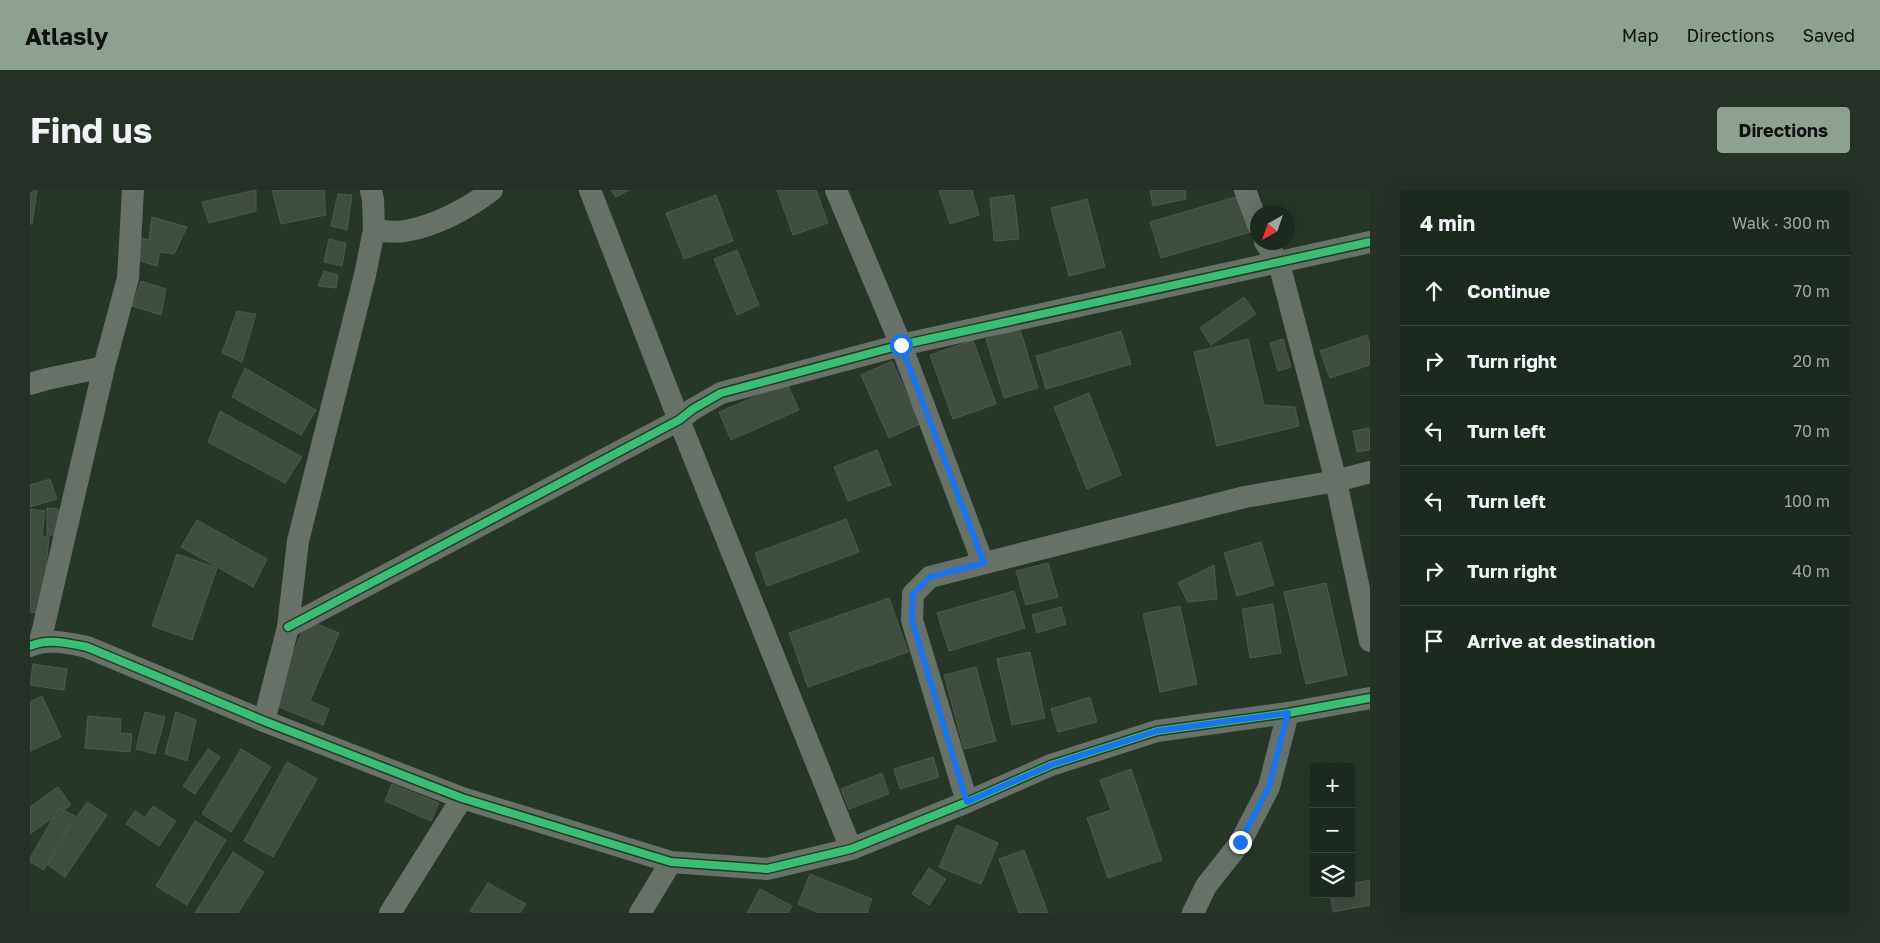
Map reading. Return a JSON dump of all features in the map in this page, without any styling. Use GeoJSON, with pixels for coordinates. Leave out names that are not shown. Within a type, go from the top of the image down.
{"type":"FeatureCollection","features":[{"type":"Feature","properties":{"kind":"street"},"geometry":{"type":"LineString","coordinates":[[133,190],[128,278],[35,644],[63,642],[87,647],[264,721],[462,798],[670,862],[767,869],[852,848],[967,802],[1051,765],[1157,731],[1288,713],[1370,698]]}},
{"type":"Feature","properties":{"kind":"street"},"geometry":{"type":"LineString","coordinates":[[264,721],[288,627],[298,541],[365,276],[374,230],[371,190]]}},
{"type":"Feature","properties":{"kind":"street"},"geometry":{"type":"LineString","coordinates":[[374,230],[403,232],[432,224],[478,201],[492,190]]}},
{"type":"Feature","properties":{"kind":"street"},"geometry":{"type":"LineString","coordinates":[[590,190],[679,420],[852,848]]}},
{"type":"Feature","properties":{"kind":"street"},"geometry":{"type":"LineString","coordinates":[[836,190],[901,345],[984,563]]}},
{"type":"Feature","properties":{"kind":"street"},"geometry":{"type":"LineString","coordinates":[[1245,190],[1251,205]]}},
{"type":"Feature","properties":{"kind":"street"},"geometry":{"type":"LineString","coordinates":[[288,627],[679,420],[693,409],[721,393],[901,345],[1370,242]]}},
{"type":"Feature","properties":{"kind":"street"},"geometry":{"type":"LineString","coordinates":[[1270,250],[1279,263],[1336,481],[1370,641]]}},
{"type":"Feature","properties":{"kind":"street"},"geometry":{"type":"LineString","coordinates":[[30,384],[104,367]]}},
{"type":"Feature","properties":{"kind":"street"},"geometry":{"type":"LineString","coordinates":[[967,802],[912,620],[913,594],[930,577],[1245,497],[1336,481],[1370,472]]}},
{"type":"Feature","properties":{"kind":"street"},"geometry":{"type":"LineString","coordinates":[[1193,913],[1206,886],[1240,842],[1269,787],[1288,713]]}},
{"type":"Feature","properties":{"kind":"street"},"geometry":{"type":"LineString","coordinates":[[390,913],[462,798]]}},
{"type":"Feature","properties":{"kind":"street"},"geometry":{"type":"LineString","coordinates":[[640,913],[670,862]]}},
{"type":"Feature","properties":{"kind":"building"},"geometry":{"type":"Polygon","coordinates":[[[30,190],[37,190],[32,224],[30,224],[30,190]]]}},
{"type":"Feature","properties":{"kind":"building"},"geometry":{"type":"Polygon","coordinates":[[[256,190],[256,211],[209,223],[202,202],[256,190]]]}},
{"type":"Feature","properties":{"kind":"building"},"geometry":{"type":"Polygon","coordinates":[[[272,190],[324,190],[326,215],[281,224],[272,190]]]}},
{"type":"Feature","properties":{"kind":"building"},"geometry":{"type":"Polygon","coordinates":[[[611,190],[629,190],[616,197],[611,190]]]}},
{"type":"Feature","properties":{"kind":"building"},"geometry":{"type":"Polygon","coordinates":[[[777,190],[816,190],[828,223],[793,235],[777,190]]]}},
{"type":"Feature","properties":{"kind":"building"},"geometry":{"type":"Polygon","coordinates":[[[939,190],[972,190],[979,215],[950,224],[939,190]]]}},
{"type":"Feature","properties":{"kind":"building"},"geometry":{"type":"Polygon","coordinates":[[[1150,190],[1185,190],[1186,199],[1153,206],[1150,190]]]}},
{"type":"Feature","properties":{"kind":"building"},"geometry":{"type":"Polygon","coordinates":[[[338,194],[352,195],[347,230],[331,226],[338,194]]]}},
{"type":"Feature","properties":{"kind":"building"},"geometry":{"type":"Polygon","coordinates":[[[1246,194],[1250,207],[1250,232],[1161,258],[1150,222],[1246,194]]]}},
{"type":"Feature","properties":{"kind":"building"},"geometry":{"type":"Polygon","coordinates":[[[716,195],[733,241],[684,259],[666,213],[716,195]]]}},
{"type":"Feature","properties":{"kind":"building"},"geometry":{"type":"Polygon","coordinates":[[[1014,195],[1019,239],[994,241],[990,198],[1014,195]]]}},
{"type":"Feature","properties":{"kind":"building"},"geometry":{"type":"Polygon","coordinates":[[[1087,199],[1105,267],[1069,276],[1051,208],[1087,199]]]}},
{"type":"Feature","properties":{"kind":"building"},"geometry":{"type":"Polygon","coordinates":[[[152,217],[187,227],[174,254],[160,252],[157,266],[137,260],[141,238],[149,240],[152,217]]]}},
{"type":"Feature","properties":{"kind":"building"},"geometry":{"type":"Polygon","coordinates":[[[329,239],[346,243],[342,266],[324,262],[329,239]]]}},
{"type":"Feature","properties":{"kind":"building"},"geometry":{"type":"Polygon","coordinates":[[[737,250],[759,305],[737,315],[714,259],[737,250]]]}},
{"type":"Feature","properties":{"kind":"building"},"geometry":{"type":"Polygon","coordinates":[[[324,271],[338,275],[336,288],[318,286],[324,271]]]}},
{"type":"Feature","properties":{"kind":"building"},"geometry":{"type":"Polygon","coordinates":[[[141,281],[166,289],[161,315],[132,306],[141,281]]]}},
{"type":"Feature","properties":{"kind":"building"},"geometry":{"type":"Polygon","coordinates":[[[1244,297],[1256,314],[1211,345],[1200,328],[1244,297]]]}},
{"type":"Feature","properties":{"kind":"building"},"geometry":{"type":"Polygon","coordinates":[[[237,311],[256,314],[242,362],[222,353],[237,311]]]}},
{"type":"Feature","properties":{"kind":"building"},"geometry":{"type":"Polygon","coordinates":[[[1020,329],[1038,388],[1004,398],[986,339],[1020,329]]]}},
{"type":"Feature","properties":{"kind":"building"},"geometry":{"type":"Polygon","coordinates":[[[1121,331],[1131,364],[1046,389],[1036,356],[1121,331]]]}},
{"type":"Feature","properties":{"kind":"building"},"geometry":{"type":"Polygon","coordinates":[[[1367,335],[1370,345],[1370,365],[1330,378],[1320,351],[1367,335]]]}},
{"type":"Feature","properties":{"kind":"building"},"geometry":{"type":"Polygon","coordinates":[[[1248,339],[1264,405],[1295,407],[1299,426],[1217,446],[1194,352],[1248,339]]]}},
{"type":"Feature","properties":{"kind":"building"},"geometry":{"type":"Polygon","coordinates":[[[1283,339],[1291,367],[1278,371],[1270,343],[1283,339]]]}},
{"type":"Feature","properties":{"kind":"building"},"geometry":{"type":"Polygon","coordinates":[[[973,340],[996,404],[953,419],[930,355],[973,340]]]}},
{"type":"Feature","properties":{"kind":"building"},"geometry":{"type":"Polygon","coordinates":[[[892,361],[920,424],[889,438],[861,375],[892,361]]]}},
{"type":"Feature","properties":{"kind":"building"},"geometry":{"type":"Polygon","coordinates":[[[245,368],[316,410],[301,435],[232,397],[245,368]]]}},
{"type":"Feature","properties":{"kind":"building"},"geometry":{"type":"Polygon","coordinates":[[[787,383],[799,410],[731,440],[719,412],[787,383]]]}},
{"type":"Feature","properties":{"kind":"building"},"geometry":{"type":"Polygon","coordinates":[[[1089,393],[1121,475],[1087,489],[1054,407],[1089,393]]]}},
{"type":"Feature","properties":{"kind":"building"},"geometry":{"type":"Polygon","coordinates":[[[220,411],[302,457],[285,483],[208,442],[220,411]]]}},
{"type":"Feature","properties":{"kind":"building"},"geometry":{"type":"Polygon","coordinates":[[[1370,428],[1370,450],[1357,452],[1353,431],[1370,428]]]}},
{"type":"Feature","properties":{"kind":"building"},"geometry":{"type":"Polygon","coordinates":[[[877,450],[891,485],[848,501],[834,467],[877,450]]]}},
{"type":"Feature","properties":{"kind":"building"},"geometry":{"type":"Polygon","coordinates":[[[50,479],[57,499],[30,507],[30,485],[50,479]]]}},
{"type":"Feature","properties":{"kind":"building"},"geometry":{"type":"Polygon","coordinates":[[[47,508],[58,509],[58,535],[47,535],[47,508]]]}},
{"type":"Feature","properties":{"kind":"building"},"geometry":{"type":"Polygon","coordinates":[[[30,509],[45,511],[42,536],[49,537],[41,613],[30,612],[30,509]]]}},
{"type":"Feature","properties":{"kind":"building"},"geometry":{"type":"Polygon","coordinates":[[[846,519],[859,552],[767,586],[755,553],[846,519]]]}},
{"type":"Feature","properties":{"kind":"building"},"geometry":{"type":"Polygon","coordinates":[[[197,520],[267,559],[253,587],[181,547],[197,520]]]}},
{"type":"Feature","properties":{"kind":"building"},"geometry":{"type":"Polygon","coordinates":[[[1261,542],[1274,585],[1237,596],[1224,553],[1261,542]]]}},
{"type":"Feature","properties":{"kind":"building"},"geometry":{"type":"Polygon","coordinates":[[[177,554],[217,568],[192,640],[152,626],[177,554]]]}},
{"type":"Feature","properties":{"kind":"building"},"geometry":{"type":"Polygon","coordinates":[[[1048,563],[1058,597],[1026,605],[1016,571],[1048,563]]]}},
{"type":"Feature","properties":{"kind":"building"},"geometry":{"type":"Polygon","coordinates":[[[1214,565],[1217,599],[1188,602],[1178,583],[1214,565]]]}},
{"type":"Feature","properties":{"kind":"building"},"geometry":{"type":"Polygon","coordinates":[[[1326,583],[1347,675],[1306,684],[1284,592],[1326,583]]]}},
{"type":"Feature","properties":{"kind":"building"},"geometry":{"type":"Polygon","coordinates":[[[1014,591],[1025,628],[949,651],[937,613],[1014,591]]]}},
{"type":"Feature","properties":{"kind":"building"},"geometry":{"type":"Polygon","coordinates":[[[889,598],[908,652],[808,687],[789,633],[889,598]]]}},
{"type":"Feature","properties":{"kind":"building"},"geometry":{"type":"Polygon","coordinates":[[[1273,604],[1281,653],[1250,658],[1242,609],[1273,604]]]}},
{"type":"Feature","properties":{"kind":"building"},"geometry":{"type":"Polygon","coordinates":[[[1180,606],[1197,684],[1160,692],[1143,614],[1180,606]]]}},
{"type":"Feature","properties":{"kind":"building"},"geometry":{"type":"Polygon","coordinates":[[[1061,607],[1066,624],[1037,633],[1032,615],[1061,607]]]}},
{"type":"Feature","properties":{"kind":"building"},"geometry":{"type":"Polygon","coordinates":[[[307,620],[339,633],[310,701],[329,709],[323,725],[272,704],[307,620]]]}},
{"type":"Feature","properties":{"kind":"building"},"geometry":{"type":"Polygon","coordinates":[[[1030,652],[1045,718],[1012,725],[997,659],[1030,652]]]}},
{"type":"Feature","properties":{"kind":"building"},"geometry":{"type":"Polygon","coordinates":[[[33,664],[67,669],[64,690],[30,685],[33,664]]]}},
{"type":"Feature","properties":{"kind":"building"},"geometry":{"type":"Polygon","coordinates":[[[976,667],[996,741],[964,749],[944,675],[976,667]]]}},
{"type":"Feature","properties":{"kind":"building"},"geometry":{"type":"Polygon","coordinates":[[[42,696],[61,737],[30,751],[30,702],[42,696]]]}},
{"type":"Feature","properties":{"kind":"building"},"geometry":{"type":"Polygon","coordinates":[[[1090,697],[1097,722],[1058,732],[1051,709],[1090,697]]]}},
{"type":"Feature","properties":{"kind":"building"},"geometry":{"type":"Polygon","coordinates":[[[145,712],[165,717],[155,754],[136,749],[145,712]]]}},
{"type":"Feature","properties":{"kind":"building"},"geometry":{"type":"Polygon","coordinates":[[[176,712],[196,720],[187,761],[165,754],[176,712]]]}},
{"type":"Feature","properties":{"kind":"building"},"geometry":{"type":"Polygon","coordinates":[[[88,716],[121,719],[120,733],[132,734],[130,752],[85,748],[88,716]]]}},
{"type":"Feature","properties":{"kind":"building"},"geometry":{"type":"Polygon","coordinates":[[[208,749],[220,757],[195,794],[183,786],[208,749]]]}},
{"type":"Feature","properties":{"kind":"building"},"geometry":{"type":"Polygon","coordinates":[[[241,749],[271,767],[231,832],[202,814],[241,749]]]}},
{"type":"Feature","properties":{"kind":"building"},"geometry":{"type":"Polygon","coordinates":[[[933,757],[939,777],[900,789],[894,769],[933,757]]]}},
{"type":"Feature","properties":{"kind":"building"},"geometry":{"type":"Polygon","coordinates":[[[287,762],[317,779],[273,857],[244,841],[287,762]]]}},
{"type":"Feature","properties":{"kind":"building"},"geometry":{"type":"Polygon","coordinates":[[[1131,769],[1162,860],[1108,878],[1087,818],[1111,810],[1100,780],[1131,769]]]}},
{"type":"Feature","properties":{"kind":"building"},"geometry":{"type":"Polygon","coordinates":[[[882,773],[889,794],[849,809],[841,789],[882,773]]]}},
{"type":"Feature","properties":{"kind":"building"},"geometry":{"type":"Polygon","coordinates":[[[392,784],[439,803],[431,821],[385,801],[392,784]]]}},
{"type":"Feature","properties":{"kind":"building"},"geometry":{"type":"Polygon","coordinates":[[[58,787],[71,805],[30,834],[30,807],[58,787]]]}},
{"type":"Feature","properties":{"kind":"building"},"geometry":{"type":"Polygon","coordinates":[[[87,802],[107,815],[65,877],[45,863],[87,802]]]}},
{"type":"Feature","properties":{"kind":"building"},"geometry":{"type":"Polygon","coordinates":[[[153,806],[176,821],[159,846],[126,824],[135,811],[145,818],[153,806]]]}},
{"type":"Feature","properties":{"kind":"building"},"geometry":{"type":"Polygon","coordinates":[[[59,808],[75,816],[44,870],[30,862],[30,858],[59,808]]]}},
{"type":"Feature","properties":{"kind":"building"},"geometry":{"type":"Polygon","coordinates":[[[195,821],[226,840],[187,905],[156,886],[195,821]]]}},
{"type":"Feature","properties":{"kind":"building"},"geometry":{"type":"Polygon","coordinates":[[[957,825],[998,843],[981,884],[939,867],[957,825]]]}},
{"type":"Feature","properties":{"kind":"building"},"geometry":{"type":"Polygon","coordinates":[[[1024,850],[1048,913],[1019,913],[999,859],[1024,850]]]}},
{"type":"Feature","properties":{"kind":"building"},"geometry":{"type":"Polygon","coordinates":[[[233,852],[264,872],[238,913],[195,913],[233,852]]]}},
{"type":"Feature","properties":{"kind":"building"},"geometry":{"type":"Polygon","coordinates":[[[929,868],[946,879],[929,905],[912,894],[929,868]]]}},
{"type":"Feature","properties":{"kind":"building"},"geometry":{"type":"Polygon","coordinates":[[[810,874],[872,899],[867,913],[819,913],[798,904],[810,874]]]}},
{"type":"Feature","properties":{"kind":"building"},"geometry":{"type":"Polygon","coordinates":[[[1370,880],[1370,905],[1333,912],[1331,898],[1355,898],[1355,883],[1370,880]]]}},
{"type":"Feature","properties":{"kind":"building"},"geometry":{"type":"Polygon","coordinates":[[[488,883],[526,904],[520,913],[474,913],[470,911],[488,883]]]}},
{"type":"Feature","properties":{"kind":"building"},"geometry":{"type":"Polygon","coordinates":[[[760,889],[792,906],[788,913],[747,913],[760,889]]]}},
{"type":"Feature","properties":{"kind":"cycle path"},"geometry":{"type":"LineString","coordinates":[[288,627],[679,420],[693,409],[721,393],[901,345],[1370,242]]}},
{"type":"Feature","properties":{"kind":"cycle path"},"geometry":{"type":"LineString","coordinates":[[30,646],[51,642],[87,647],[264,721],[462,798],[671,862],[767,869],[851,849],[967,802],[1051,765],[1157,731],[1288,713],[1370,698]]}},
{"type":"Feature","properties":{"kind":"route"},"geometry":{"type":"LineString","coordinates":[[901,345],[984,563],[930,577],[913,594],[912,620],[967,802],[1051,765],[1157,731],[1288,713],[1269,787],[1240,842]]}}]}
